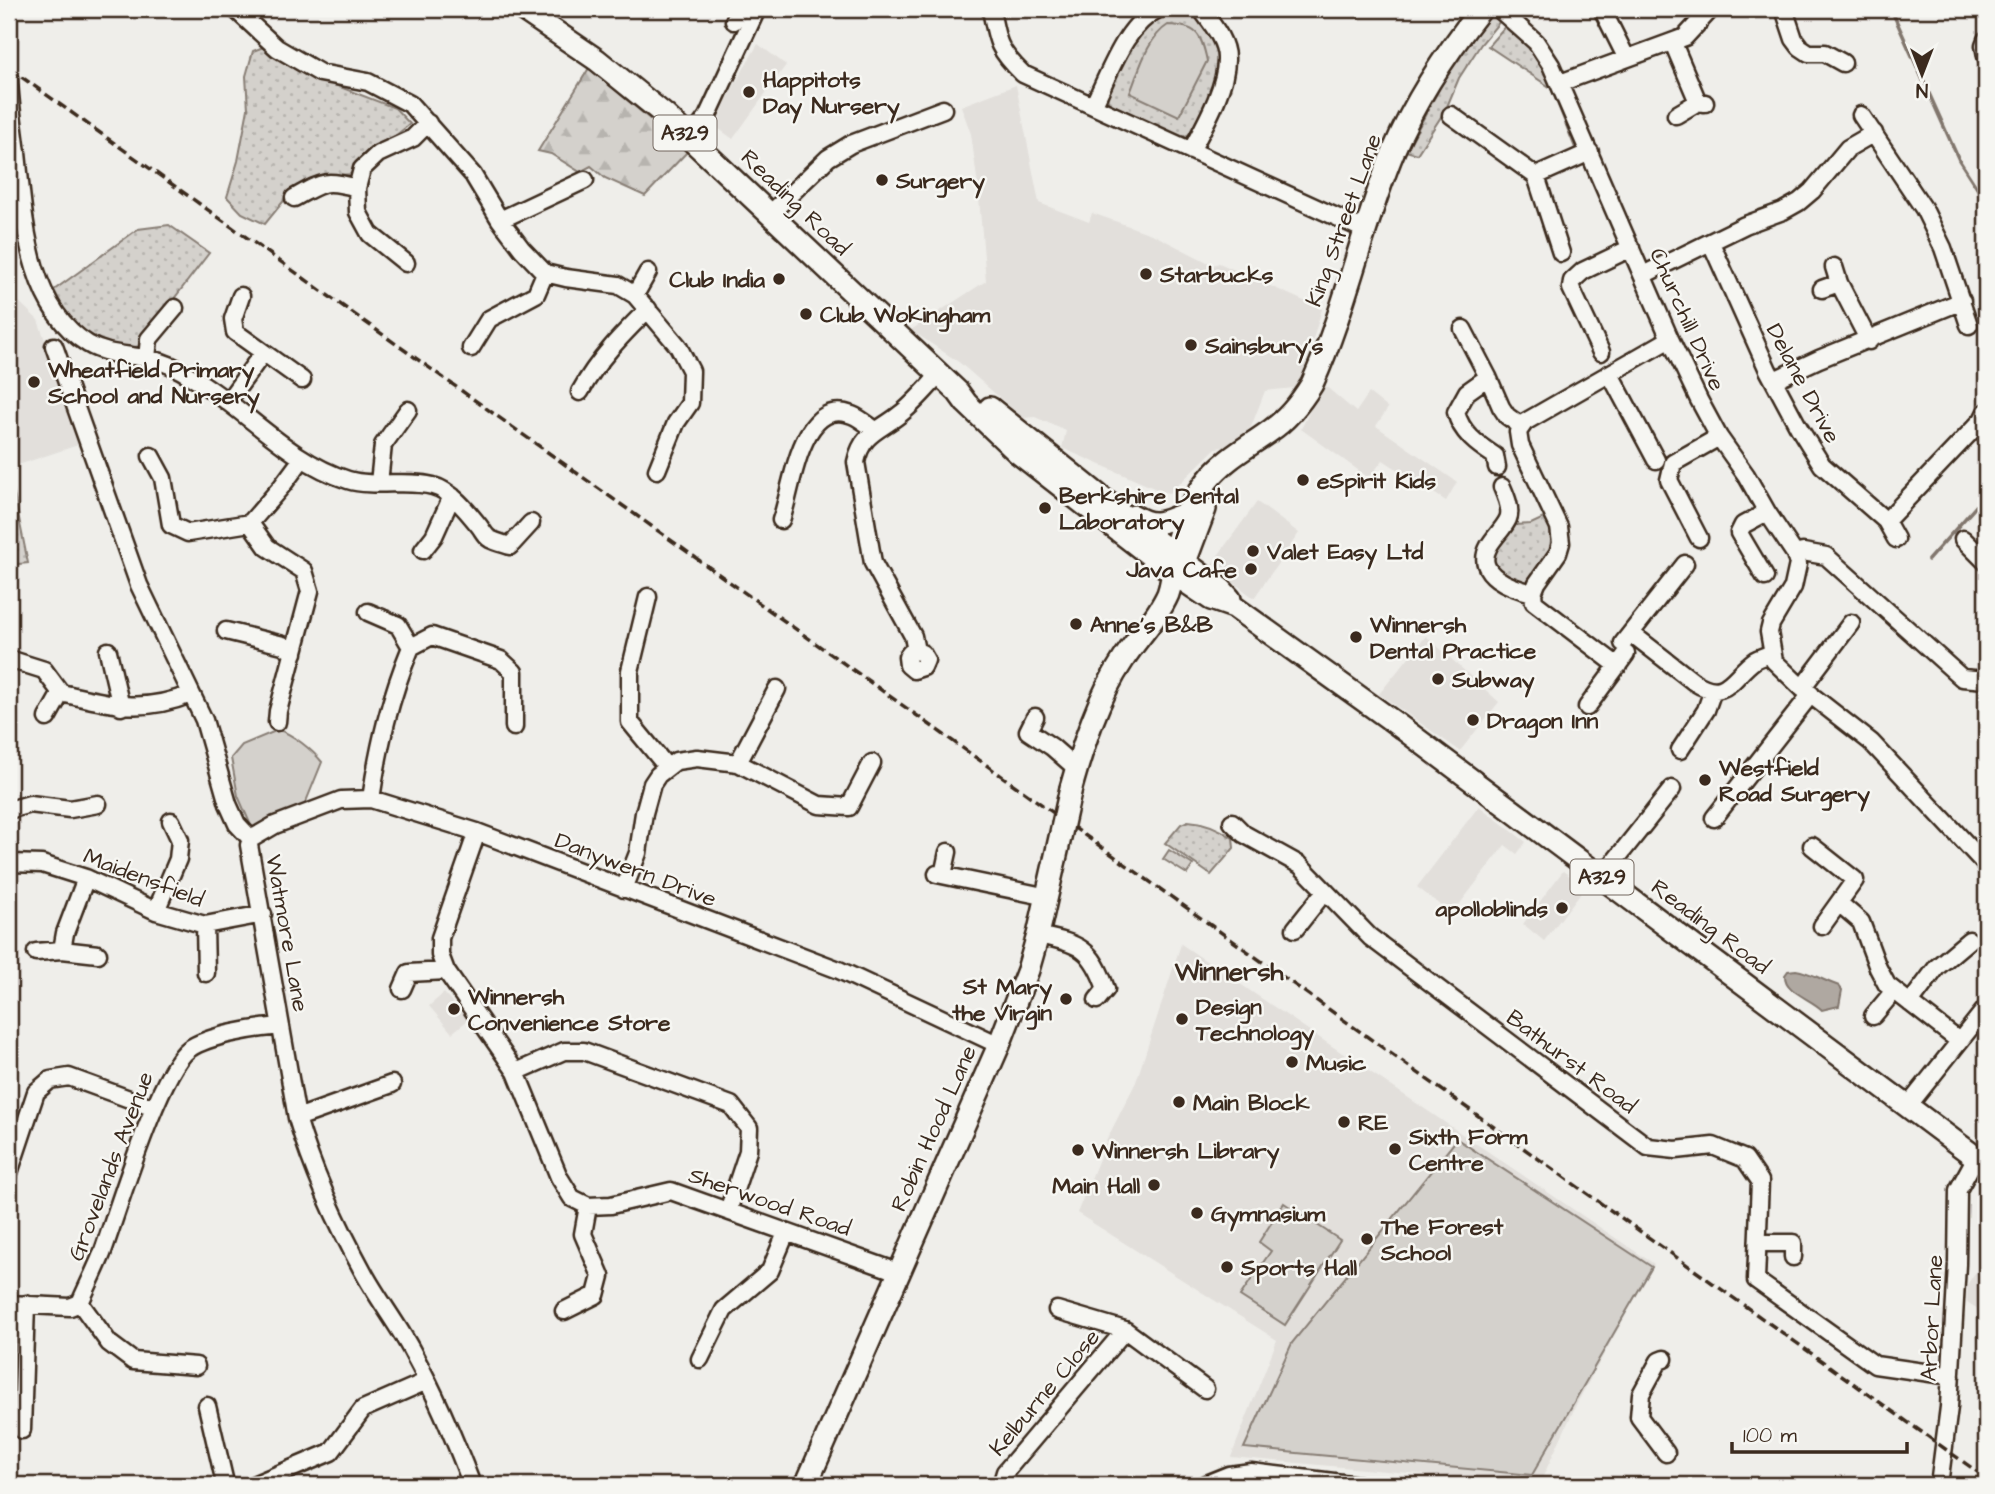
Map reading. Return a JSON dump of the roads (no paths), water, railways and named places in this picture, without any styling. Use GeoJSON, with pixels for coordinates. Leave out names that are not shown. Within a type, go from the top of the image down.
{"type":"FeatureCollection","features":[{"type":"Feature","properties":{"kind":"main road","name":"Reading Road"},"geometry":{"type":"LineString","coordinates":[[522,9],[609,69],[774,210],[1017,452],[1178,563],[1222,590],[1234,607]]}},
{"type":"Feature","properties":{"kind":"main road","name":"King Street Lane"},"geometry":{"type":"LineString","coordinates":[[1178,563],[1188,513],[1194,498],[1228,460],[1269,432],[1293,411],[1312,384],[1394,149],[1423,94],[1481,9]]}},
{"type":"Feature","properties":{"kind":"main road","name":"Reading Road"},"geometry":{"type":"LineString","coordinates":[[958,391],[987,406],[1115,509],[1178,563],[1211,599],[1234,607],[1398,725],[1981,1161]]}},
{"type":"Feature","properties":{"kind":"main road","name":"King Street Lane"},"geometry":{"type":"LineString","coordinates":[[1178,563],[1207,505],[1253,442]]}},
{"type":"Feature","properties":{"kind":"main road"},"geometry":{"type":"LineString","coordinates":[[1115,509],[1153,524],[1164,523],[1188,513]]}},
{"type":"Feature","properties":{"kind":"main road","name":"Robin Hood Lane"},"geometry":{"type":"LineString","coordinates":[[806,1485],[999,1045],[1028,970],[1048,897],[1074,778],[1110,683],[1123,659],[1159,610],[1178,563]]}},
{"type":"Feature","properties":{"kind":"main road"},"geometry":{"type":"LineString","coordinates":[[1159,610],[1189,599],[1211,599]]}},
{"type":"Feature","properties":{"kind":"street"},"geometry":{"type":"LineString","coordinates":[[235,9],[277,48],[320,73],[368,82],[410,104],[473,175],[500,220],[545,273],[618,285],[635,295],[648,309],[678,346],[691,371],[690,403],[676,423],[657,470]]}},
{"type":"Feature","properties":{"kind":"street"},"geometry":{"type":"LineString","coordinates":[[691,139],[707,117],[721,90],[757,9]]}},
{"type":"Feature","properties":{"kind":"street"},"geometry":{"type":"LineString","coordinates":[[991,9],[1004,55],[1023,74],[1364,230]]}},
{"type":"Feature","properties":{"kind":"street"},"geometry":{"type":"LineString","coordinates":[[1093,106],[1126,39],[1147,14],[1158,9]]}},
{"type":"Feature","properties":{"kind":"street"},"geometry":{"type":"LineString","coordinates":[[1191,151],[1212,109],[1222,80],[1226,57],[1217,33],[1201,9]]}},
{"type":"Feature","properties":{"kind":"street","name":"Churchill Drive"},"geometry":{"type":"LineString","coordinates":[[1499,9],[1536,42],[1560,83],[1670,339],[1719,437],[1795,554]]}},
{"type":"Feature","properties":{"kind":"street"},"geometry":{"type":"LineString","coordinates":[[1602,9],[1626,57]]}},
{"type":"Feature","properties":{"kind":"street"},"geometry":{"type":"LineString","coordinates":[[1560,83],[1626,57],[1673,43],[1685,37],[1711,9]]}},
{"type":"Feature","properties":{"kind":"street"},"geometry":{"type":"LineString","coordinates":[[1784,9],[1794,39],[1800,47],[1809,53],[1825,53],[1843,64]]}},
{"type":"Feature","properties":{"kind":"street"},"geometry":{"type":"LineString","coordinates":[[1986,40],[1986,55]]}},
{"type":"Feature","properties":{"kind":"street"},"geometry":{"type":"LineString","coordinates":[[1673,43],[1701,102],[1676,115]]}},
{"type":"Feature","properties":{"kind":"street"},"geometry":{"type":"LineString","coordinates":[[9,79],[16,218],[39,281],[54,312],[88,344],[119,356],[147,358],[177,369],[228,401],[302,459],[344,478],[433,486],[452,496],[488,538],[510,546],[531,523]]}},
{"type":"Feature","properties":{"kind":"street"},"geometry":{"type":"LineString","coordinates":[[774,210],[828,158],[851,144],[943,109]]}},
{"type":"Feature","properties":{"kind":"street"},"geometry":{"type":"LineString","coordinates":[[1451,115],[1536,176],[1561,253]]}},
{"type":"Feature","properties":{"kind":"street"},"geometry":{"type":"LineString","coordinates":[[1861,116],[1924,209],[1943,248],[1969,325]]}},
{"type":"Feature","properties":{"kind":"street"},"geometry":{"type":"LineString","coordinates":[[406,263],[370,234],[358,212],[357,188],[362,169],[378,154],[413,138],[428,123]]}},
{"type":"Feature","properties":{"kind":"street"},"geometry":{"type":"LineString","coordinates":[[1643,275],[1799,202],[1812,191],[1847,148],[1874,133]]}},
{"type":"Feature","properties":{"kind":"street"},"geometry":{"type":"LineString","coordinates":[[1536,176],[1590,152]]}},
{"type":"Feature","properties":{"kind":"street"},"geometry":{"type":"LineString","coordinates":[[500,220],[585,180]]}},
{"type":"Feature","properties":{"kind":"street"},"geometry":{"type":"LineString","coordinates":[[295,198],[320,183],[333,182],[357,188]]}},
{"type":"Feature","properties":{"kind":"street","name":"Delane Drive"},"geometry":{"type":"LineString","coordinates":[[1711,243],[1774,380],[1822,466],[1886,521],[1896,539]]}},
{"type":"Feature","properties":{"kind":"street"},"geometry":{"type":"LineString","coordinates":[[1601,352],[1571,288],[1572,281],[1583,271],[1632,248]]}},
{"type":"Feature","properties":{"kind":"street"},"geometry":{"type":"LineString","coordinates":[[635,295],[648,272]]}},
{"type":"Feature","properties":{"kind":"street"},"geometry":{"type":"LineString","coordinates":[[471,348],[489,319],[536,294],[545,273]]}},
{"type":"Feature","properties":{"kind":"street"},"geometry":{"type":"LineString","coordinates":[[1822,289],[1836,275],[1868,341]]}},
{"type":"Feature","properties":{"kind":"street"},"geometry":{"type":"LineString","coordinates":[[241,296],[233,319],[235,332],[302,380]]}},
{"type":"Feature","properties":{"kind":"street"},"geometry":{"type":"LineString","coordinates":[[1774,380],[1962,301]]}},
{"type":"Feature","properties":{"kind":"street"},"geometry":{"type":"LineString","coordinates":[[147,358],[149,339],[175,308]]}},
{"type":"Feature","properties":{"kind":"street"},"geometry":{"type":"LineString","coordinates":[[580,391],[614,343],[648,309]]}},
{"type":"Feature","properties":{"kind":"street"},"geometry":{"type":"LineString","coordinates":[[1462,329],[1507,416],[1521,426]]}},
{"type":"Feature","properties":{"kind":"street"},"geometry":{"type":"LineString","coordinates":[[1670,339],[1521,426],[1518,432],[1520,445],[1559,527],[1561,543],[1553,563],[1537,583],[1533,593],[1534,602],[1547,613],[1713,690],[1719,691],[1730,685],[1755,660],[1771,653]]}},
{"type":"Feature","properties":{"kind":"street","name":"Watmore Lane"},"geometry":{"type":"LineString","coordinates":[[54,346],[139,585],[204,720],[228,804],[237,824],[251,839],[249,845],[297,1118],[306,1147],[366,1278],[412,1351],[427,1381],[472,1485]]}},
{"type":"Feature","properties":{"kind":"street"},"geometry":{"type":"LineString","coordinates":[[228,401],[263,353]]}},
{"type":"Feature","properties":{"kind":"street"},"geometry":{"type":"LineString","coordinates":[[1610,374],[1656,460]]}},
{"type":"Feature","properties":{"kind":"street"},"geometry":{"type":"LineString","coordinates":[[916,651],[913,636],[873,563],[856,462],[858,452],[875,430],[899,415],[939,375]]}},
{"type":"Feature","properties":{"kind":"street"},"geometry":{"type":"LineString","coordinates":[[1488,377],[1467,392],[1456,412],[1459,423],[1473,440],[1500,458]]}},
{"type":"Feature","properties":{"kind":"street"},"geometry":{"type":"LineString","coordinates":[[379,483],[383,446],[408,410]]}},
{"type":"Feature","properties":{"kind":"street"},"geometry":{"type":"LineString","coordinates":[[781,520],[801,447],[809,432],[823,416],[838,412],[852,415],[875,430]]}},
{"type":"Feature","properties":{"kind":"street"},"geometry":{"type":"LineString","coordinates":[[1886,521],[1986,412]]}},
{"type":"Feature","properties":{"kind":"street"},"geometry":{"type":"LineString","coordinates":[[1699,538],[1669,480],[1673,463],[1719,437]]}},
{"type":"Feature","properties":{"kind":"street"},"geometry":{"type":"LineString","coordinates":[[151,456],[163,478],[171,525],[188,533],[250,523],[302,459]]}},
{"type":"Feature","properties":{"kind":"street"},"geometry":{"type":"LineString","coordinates":[[1502,487],[1508,503],[1508,519],[1487,550],[1485,562],[1490,573],[1511,588],[1533,593]]}},
{"type":"Feature","properties":{"kind":"street"},"geometry":{"type":"LineString","coordinates":[[423,550],[434,536],[452,496]]}},
{"type":"Feature","properties":{"kind":"street"},"geometry":{"type":"LineString","coordinates":[[1765,577],[1738,533],[1743,525],[1767,512]]}},
{"type":"Feature","properties":{"kind":"street"},"geometry":{"type":"LineString","coordinates":[[1508,519],[1525,519]]}},
{"type":"Feature","properties":{"kind":"street"},"geometry":{"type":"LineString","coordinates":[[250,523],[267,547],[304,571],[310,591],[277,722]]}},
{"type":"Feature","properties":{"kind":"street"},"geometry":{"type":"LineString","coordinates":[[1963,539],[1986,562]]}},
{"type":"Feature","properties":{"kind":"street"},"geometry":{"type":"LineString","coordinates":[[1986,681],[1962,678],[1826,556],[1803,552],[1795,554],[1798,564],[1793,587],[1769,632],[1771,653],[1780,667],[1871,742],[1986,865]]}},
{"type":"Feature","properties":{"kind":"street"},"geometry":{"type":"LineString","coordinates":[[1587,707],[1685,564]]}},
{"type":"Feature","properties":{"kind":"street"},"geometry":{"type":"LineString","coordinates":[[648,597],[630,671],[630,722],[667,767]]}},
{"type":"Feature","properties":{"kind":"street"},"geometry":{"type":"LineString","coordinates":[[368,612],[398,625],[411,647]]}},
{"type":"Feature","properties":{"kind":"street"},"geometry":{"type":"LineString","coordinates":[[1714,818],[1807,691],[1851,623]]}},
{"type":"Feature","properties":{"kind":"street"},"geometry":{"type":"LineString","coordinates":[[226,631],[283,645],[294,653]]}},
{"type":"Feature","properties":{"kind":"street"},"geometry":{"type":"LineString","coordinates":[[371,799],[379,743],[398,680],[411,647],[432,636],[501,660],[514,673],[514,727]]}},
{"type":"Feature","properties":{"kind":"street"},"geometry":{"type":"LineString","coordinates":[[108,652],[121,707]]}},
{"type":"Feature","properties":{"kind":"street"},"geometry":{"type":"LineString","coordinates":[[9,659],[44,670],[61,693],[121,707],[153,704],[191,694]]}},
{"type":"Feature","properties":{"kind":"street"},"geometry":{"type":"LineString","coordinates":[[738,763],[777,689]]}},
{"type":"Feature","properties":{"kind":"street"},"geometry":{"type":"LineString","coordinates":[[1680,750],[1706,710],[1713,690]]}},
{"type":"Feature","properties":{"kind":"street"},"geometry":{"type":"LineString","coordinates":[[47,718],[61,693]]}},
{"type":"Feature","properties":{"kind":"street"},"geometry":{"type":"LineString","coordinates":[[1035,717],[1028,731],[1052,747],[1074,778]]}},
{"type":"Feature","properties":{"kind":"street"},"geometry":{"type":"LineString","coordinates":[[624,889],[638,853],[652,784],[676,761],[697,758],[738,763],[819,805],[849,807],[872,763]]}},
{"type":"Feature","properties":{"kind":"street"},"geometry":{"type":"LineString","coordinates":[[1602,877],[1672,789]]}},
{"type":"Feature","properties":{"kind":"street","name":"Danywern Drive"},"geometry":{"type":"LineString","coordinates":[[251,839],[275,825],[341,800],[371,799],[477,832],[839,970],[999,1045]]}},
{"type":"Feature","properties":{"kind":"street"},"geometry":{"type":"LineString","coordinates":[[9,810],[30,804],[71,816],[98,804]]}},
{"type":"Feature","properties":{"kind":"street"},"geometry":{"type":"LineString","coordinates":[[156,911],[178,859],[180,840],[171,821]]}},
{"type":"Feature","properties":{"kind":"street","name":"Bathurst Road"},"geometry":{"type":"LineString","coordinates":[[1232,822],[1244,834],[1300,866],[1370,937],[1648,1147],[1676,1150],[1713,1146],[1745,1159],[1760,1181],[1756,1280],[1875,1365],[1951,1376]]}},
{"type":"Feature","properties":{"kind":"street"},"geometry":{"type":"LineString","coordinates":[[477,832],[440,938],[440,956],[446,971],[516,1072],[559,1177],[572,1198],[588,1206],[583,1234],[601,1276],[596,1295],[564,1311]]}},
{"type":"Feature","properties":{"kind":"street"},"geometry":{"type":"LineString","coordinates":[[1812,846],[1855,880],[1822,926]]}},
{"type":"Feature","properties":{"kind":"street"},"geometry":{"type":"LineString","coordinates":[[948,852],[940,874],[1048,897]]}},
{"type":"Feature","properties":{"kind":"street","name":"Maidensfield"},"geometry":{"type":"LineString","coordinates":[[9,863],[43,864],[86,878],[156,911],[205,925],[263,914]]}},
{"type":"Feature","properties":{"kind":"street"},"geometry":{"type":"LineString","coordinates":[[62,950],[65,933],[86,878]]}},
{"type":"Feature","properties":{"kind":"street"},"geometry":{"type":"LineString","coordinates":[[1295,929],[1325,891]]}},
{"type":"Feature","properties":{"kind":"street"},"geometry":{"type":"LineString","coordinates":[[1839,902],[1861,922],[1882,976],[1894,991],[1959,1041]]}},
{"type":"Feature","properties":{"kind":"street"},"geometry":{"type":"LineString","coordinates":[[205,925],[206,972]]}},
{"type":"Feature","properties":{"kind":"street"},"geometry":{"type":"LineString","coordinates":[[1038,934],[1083,948],[1098,966],[1108,994]]}},
{"type":"Feature","properties":{"kind":"street"},"geometry":{"type":"LineString","coordinates":[[1910,1003],[1937,967],[1969,940]]}},
{"type":"Feature","properties":{"kind":"street"},"geometry":{"type":"LineString","coordinates":[[36,952],[62,950],[98,954]]}},
{"type":"Feature","properties":{"kind":"street"},"geometry":{"type":"LineString","coordinates":[[402,989],[409,972],[446,971]]}},
{"type":"Feature","properties":{"kind":"street"},"geometry":{"type":"LineString","coordinates":[[1873,1016],[1894,991]]}},
{"type":"Feature","properties":{"kind":"street"},"geometry":{"type":"LineString","coordinates":[[1908,1106],[1986,1008]]}},
{"type":"Feature","properties":{"kind":"street","name":"Grovelands Avenue"},"geometry":{"type":"LineString","coordinates":[[80,1303],[100,1258],[154,1108],[175,1064],[189,1049],[206,1041],[281,1026]]}},
{"type":"Feature","properties":{"kind":"street"},"geometry":{"type":"LineString","coordinates":[[516,1072],[564,1051],[584,1051],[730,1105],[749,1128],[748,1151],[728,1211]]}},
{"type":"Feature","properties":{"kind":"street"},"geometry":{"type":"LineString","coordinates":[[9,1173],[13,1144],[36,1092],[50,1080],[69,1077],[154,1108]]}},
{"type":"Feature","properties":{"kind":"street"},"geometry":{"type":"LineString","coordinates":[[297,1118],[392,1084]]}},
{"type":"Feature","properties":{"kind":"street","name":"Arbor Lane"},"geometry":{"type":"LineString","coordinates":[[1939,1485],[1951,1376],[1958,1190],[1981,1161]]}},
{"type":"Feature","properties":{"kind":"street","name":"Sherwood Road"},"geometry":{"type":"LineString","coordinates":[[588,1206],[611,1205],[671,1191],[898,1272]]}},
{"type":"Feature","properties":{"kind":"street"},"geometry":{"type":"LineString","coordinates":[[700,1359],[723,1310],[770,1271],[786,1233]]}},
{"type":"Feature","properties":{"kind":"street"},"geometry":{"type":"LineString","coordinates":[[1758,1243],[1793,1244]]}},
{"type":"Feature","properties":{"kind":"street"},"geometry":{"type":"LineString","coordinates":[[9,1304],[70,1307],[80,1303],[108,1343],[133,1361],[196,1366]]}},
{"type":"Feature","properties":{"kind":"street"},"geometry":{"type":"LineString","coordinates":[[22,1430],[26,1304]]}},
{"type":"Feature","properties":{"kind":"street","name":"Kelburne Close"},"geometry":{"type":"LineString","coordinates":[[1057,1310],[1125,1329],[1205,1390]]}},
{"type":"Feature","properties":{"kind":"street","name":"Kelburne Close"},"geometry":{"type":"LineString","coordinates":[[1001,1485],[1005,1472],[1125,1329]]}},
{"type":"Feature","properties":{"kind":"street"},"geometry":{"type":"LineString","coordinates":[[1664,1359],[1660,1361],[1640,1394],[1639,1417],[1666,1453]]}},
{"type":"Feature","properties":{"kind":"street"},"geometry":{"type":"LineString","coordinates":[[253,1485],[331,1452],[363,1409],[427,1381]]}},
{"type":"Feature","properties":{"kind":"street"},"geometry":{"type":"LineString","coordinates":[[206,1406],[227,1484]]}},
{"type":"Feature","properties":{"kind":"street"},"geometry":{"type":"LineString","coordinates":[[1204,1485],[1229,1475],[1251,1472],[1359,1485]]}},
{"type":"Feature","properties":{"kind":"waterway"},"geometry":{"type":"LineString","coordinates":[[1891,9],[1959,160],[1986,202]]}},
{"type":"Feature","properties":{"kind":"waterway"},"geometry":{"type":"LineString","coordinates":[[1928,560],[1986,495]]}},
{"type":"Feature","properties":{"kind":"railway"},"geometry":{"type":"LineString","coordinates":[[9,68],[1986,1478]]}},
{"type":"Feature","properties":{"kind":"place","name":"Happitots Day Nursery"},"geometry":{"type":"Point","coordinates":[749,92]}},
{"type":"Feature","properties":{"kind":"place","name":"Surgery"},"geometry":{"type":"Point","coordinates":[882,180]}},
{"type":"Feature","properties":{"kind":"place","name":"Starbucks"},"geometry":{"type":"Point","coordinates":[1146,274]}},
{"type":"Feature","properties":{"kind":"place","name":"Club India"},"geometry":{"type":"Point","coordinates":[779,279]}},
{"type":"Feature","properties":{"kind":"place","name":"Club Wokingham"},"geometry":{"type":"Point","coordinates":[806,314]}},
{"type":"Feature","properties":{"kind":"place","name":"Sainsbury's"},"geometry":{"type":"Point","coordinates":[1191,345]}},
{"type":"Feature","properties":{"kind":"place","name":"Wheatfield Primary School and Nursery"},"geometry":{"type":"Point","coordinates":[34,382]}},
{"type":"Feature","properties":{"kind":"place","name":"eSpirit Kids"},"geometry":{"type":"Point","coordinates":[1303,480]}},
{"type":"Feature","properties":{"kind":"place","name":"Berkshire Dental Laboratory"},"geometry":{"type":"Point","coordinates":[1045,508]}},
{"type":"Feature","properties":{"kind":"place","name":"Valet Easy Ltd"},"geometry":{"type":"Point","coordinates":[1253,551]}},
{"type":"Feature","properties":{"kind":"place","name":"Java Cafe"},"geometry":{"type":"Point","coordinates":[1251,569]}},
{"type":"Feature","properties":{"kind":"place","name":"Anne's B&B"},"geometry":{"type":"Point","coordinates":[1076,624]}},
{"type":"Feature","properties":{"kind":"place","name":"Winnersh Dental Practice"},"geometry":{"type":"Point","coordinates":[1356,637]}},
{"type":"Feature","properties":{"kind":"place","name":"Subway"},"geometry":{"type":"Point","coordinates":[1438,679]}},
{"type":"Feature","properties":{"kind":"place","name":"Dragon Inn"},"geometry":{"type":"Point","coordinates":[1473,720]}},
{"type":"Feature","properties":{"kind":"place","name":"Westfield Road Surgery"},"geometry":{"type":"Point","coordinates":[1705,780]}},
{"type":"Feature","properties":{"kind":"place","name":"apolloblinds"},"geometry":{"type":"Point","coordinates":[1562,908]}},
{"type":"Feature","properties":{"kind":"place","name":"St Mary the Virgin"},"geometry":{"type":"Point","coordinates":[1066,999]}},
{"type":"Feature","properties":{"kind":"place","name":"Winnersh Convenience Store"},"geometry":{"type":"Point","coordinates":[454,1009]}},
{"type":"Feature","properties":{"kind":"place","name":"Design Technology"},"geometry":{"type":"Point","coordinates":[1182,1019]}},
{"type":"Feature","properties":{"kind":"place","name":"Music"},"geometry":{"type":"Point","coordinates":[1292,1062]}},
{"type":"Feature","properties":{"kind":"place","name":"Main Block"},"geometry":{"type":"Point","coordinates":[1179,1102]}},
{"type":"Feature","properties":{"kind":"place","name":"RE"},"geometry":{"type":"Point","coordinates":[1344,1122]}},
{"type":"Feature","properties":{"kind":"place","name":"Sixth Form Centre"},"geometry":{"type":"Point","coordinates":[1395,1149]}},
{"type":"Feature","properties":{"kind":"place","name":"Winnersh Library"},"geometry":{"type":"Point","coordinates":[1078,1150]}},
{"type":"Feature","properties":{"kind":"place","name":"Main Hall"},"geometry":{"type":"Point","coordinates":[1154,1185]}},
{"type":"Feature","properties":{"kind":"place","name":"Gymnasium"},"geometry":{"type":"Point","coordinates":[1197,1213]}},
{"type":"Feature","properties":{"kind":"place","name":"The Forest School"},"geometry":{"type":"Point","coordinates":[1367,1239]}},
{"type":"Feature","properties":{"kind":"place","name":"Sports Hall"},"geometry":{"type":"Point","coordinates":[1227,1267]}},
{"type":"Feature","properties":{"kind":"district","name":"Winnersh"},"geometry":{"type":"Point","coordinates":[1229,971]}}]}
